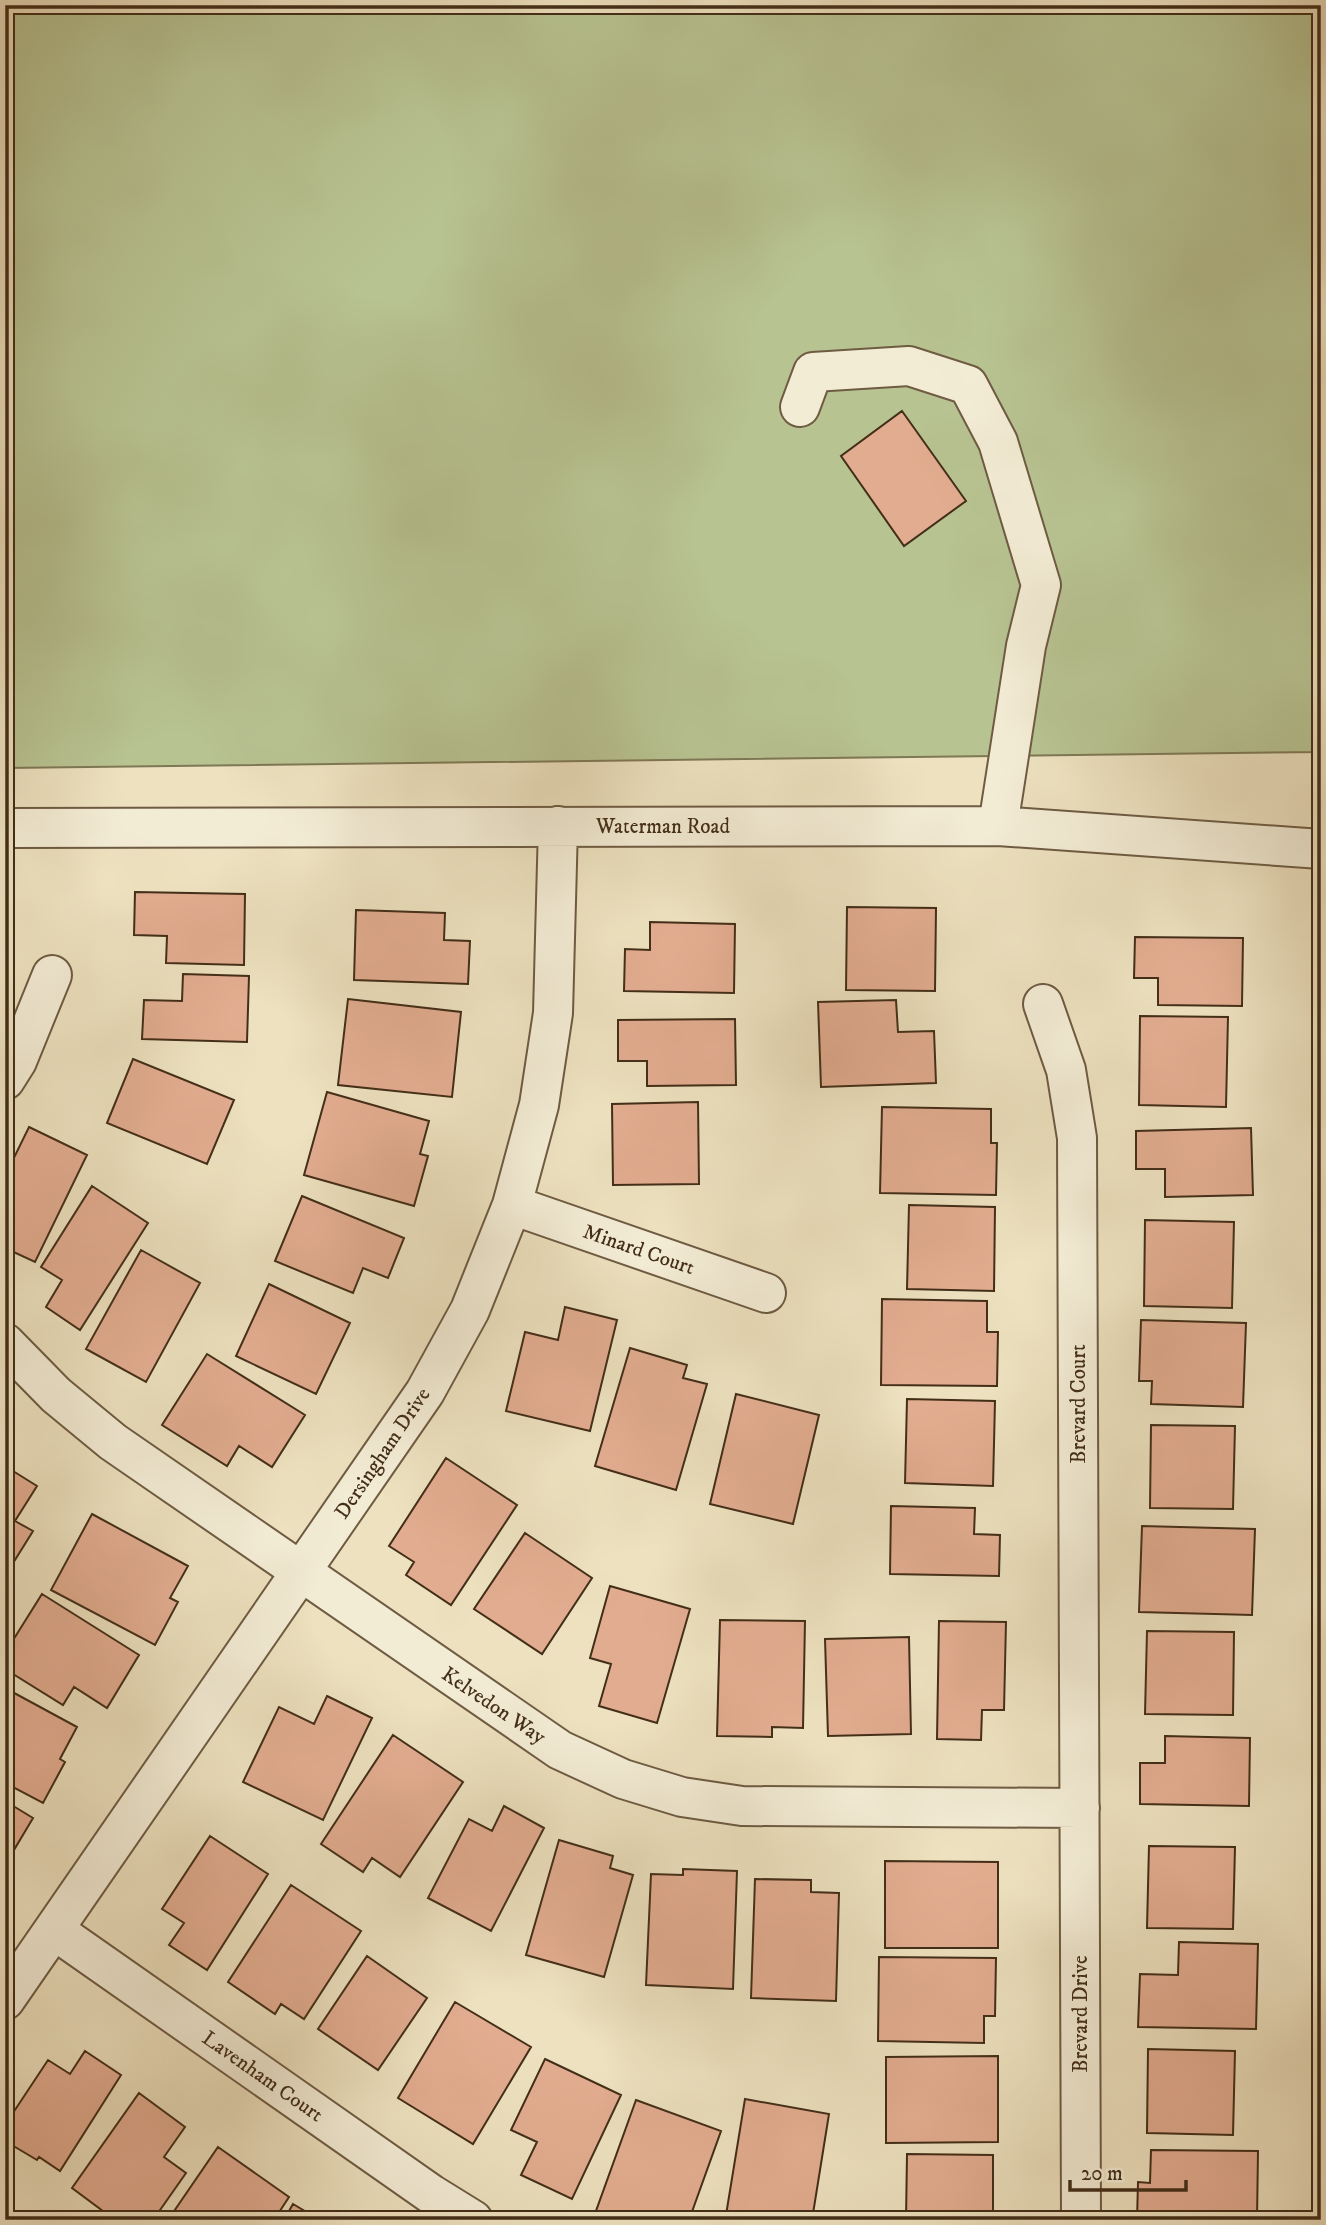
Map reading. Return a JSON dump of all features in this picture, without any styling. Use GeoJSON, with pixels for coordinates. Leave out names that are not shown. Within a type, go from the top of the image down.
{"type":"FeatureCollection","features":[{"type":"Feature","properties":{"kind":"street"},"geometry":{"type":"LineString","coordinates":[[800,407],[813,372],[909,366],[968,385],[998,442],[1041,586],[1026,646],[998,826]]}},
{"type":"Feature","properties":{"kind":"street","name":"Dersingham Drive"},"geometry":{"type":"LineString","coordinates":[[5,2000],[425,1392],[470,1310],[512,1205],[539,1105],[553,1013],[558,826]]}},
{"type":"Feature","properties":{"kind":"street","name":"Waterman Road"},"geometry":{"type":"LineString","coordinates":[[5,828],[998,826],[1321,849]]}},
{"type":"Feature","properties":{"kind":"street"},"geometry":{"type":"LineString","coordinates":[[5,1080],[17,1061],[52,975]]}},
{"type":"Feature","properties":{"kind":"street","name":"Brevard Court"},"geometry":{"type":"LineString","coordinates":[[1043,1004],[1066,1070],[1077,1138],[1080,1808]]}},
{"type":"Feature","properties":{"kind":"street","name":"Minard Court"},"geometry":{"type":"LineString","coordinates":[[512,1205],[766,1293]]}},
{"type":"Feature","properties":{"kind":"street","name":"Kelvedon Way"},"geometry":{"type":"LineString","coordinates":[[5,1343],[56,1395],[113,1442],[560,1750],[623,1779],[682,1797],[743,1806],[1080,1808]]}},
{"type":"Feature","properties":{"kind":"street","name":"Brevard Drive"},"geometry":{"type":"LineString","coordinates":[[1080,1808],[1081,2220]]}},
{"type":"Feature","properties":{"kind":"street","name":"Lavenham Court"},"geometry":{"type":"LineString","coordinates":[[54,1930],[431,2194],[473,2220]]}},
{"type":"Feature","properties":{"kind":"green space"},"geometry":{"type":"Polygon","coordinates":[[[5,5],[1321,5],[1321,752],[5,768],[5,5]]]}},
{"type":"Feature","properties":{"kind":"building"},"geometry":{"type":"Polygon","coordinates":[[[902,411],[966,501],[904,546],[841,456],[902,411]]]}},
{"type":"Feature","properties":{"kind":"building"},"geometry":{"type":"Polygon","coordinates":[[[135,892],[245,894],[244,965],[166,963],[167,936],[134,935],[135,892]]]}},
{"type":"Feature","properties":{"kind":"building"},"geometry":{"type":"Polygon","coordinates":[[[847,907],[936,908],[935,991],[846,990],[847,907]]]}},
{"type":"Feature","properties":{"kind":"building"},"geometry":{"type":"Polygon","coordinates":[[[356,910],[445,913],[444,940],[470,941],[468,984],[354,980],[356,910]]]}},
{"type":"Feature","properties":{"kind":"building"},"geometry":{"type":"Polygon","coordinates":[[[650,922],[735,924],[734,993],[624,991],[625,949],[650,950],[650,922]]]}},
{"type":"Feature","properties":{"kind":"building"},"geometry":{"type":"Polygon","coordinates":[[[1135,937],[1243,938],[1242,1006],[1158,1005],[1158,978],[1134,978],[1135,937]]]}},
{"type":"Feature","properties":{"kind":"building"},"geometry":{"type":"Polygon","coordinates":[[[183,974],[249,976],[247,1042],[142,1039],[144,1000],[182,1001],[183,974]]]}},
{"type":"Feature","properties":{"kind":"building"},"geometry":{"type":"Polygon","coordinates":[[[348,999],[461,1012],[452,1097],[338,1085],[348,999]]]}},
{"type":"Feature","properties":{"kind":"building"},"geometry":{"type":"Polygon","coordinates":[[[896,1000],[898,1032],[934,1031],[936,1083],[821,1087],[818,1002],[896,1000]]]}},
{"type":"Feature","properties":{"kind":"building"},"geometry":{"type":"Polygon","coordinates":[[[1140,1016],[1228,1017],[1226,1107],[1139,1105],[1140,1016]]]}},
{"type":"Feature","properties":{"kind":"building"},"geometry":{"type":"Polygon","coordinates":[[[735,1019],[736,1085],[647,1086],[647,1061],[618,1061],[618,1020],[735,1019]]]}},
{"type":"Feature","properties":{"kind":"building"},"geometry":{"type":"Polygon","coordinates":[[[133,1059],[234,1100],[207,1164],[107,1123],[133,1059]]]}},
{"type":"Feature","properties":{"kind":"building"},"geometry":{"type":"Polygon","coordinates":[[[327,1092],[429,1121],[420,1154],[428,1156],[414,1206],[304,1175],[327,1092]]]}},
{"type":"Feature","properties":{"kind":"building"},"geometry":{"type":"Polygon","coordinates":[[[698,1102],[699,1184],[613,1185],[612,1104],[698,1102]]]}},
{"type":"Feature","properties":{"kind":"building"},"geometry":{"type":"Polygon","coordinates":[[[882,1107],[991,1109],[991,1143],[997,1143],[996,1195],[880,1193],[882,1107]]]}},
{"type":"Feature","properties":{"kind":"building"},"geometry":{"type":"Polygon","coordinates":[[[29,1127],[87,1155],[35,1262],[5,1248],[5,1220],[12,1205],[5,1202],[5,1176],[29,1127]]]}},
{"type":"Feature","properties":{"kind":"building"},"geometry":{"type":"Polygon","coordinates":[[[1251,1128],[1253,1195],[1165,1197],[1165,1169],[1136,1169],[1136,1131],[1251,1128]]]}},
{"type":"Feature","properties":{"kind":"building"},"geometry":{"type":"Polygon","coordinates":[[[92,1186],[148,1223],[80,1330],[46,1307],[62,1280],[41,1267],[92,1186]]]}},
{"type":"Feature","properties":{"kind":"building"},"geometry":{"type":"Polygon","coordinates":[[[302,1196],[404,1238],[388,1278],[363,1268],[353,1293],[275,1261],[302,1196]]]}},
{"type":"Feature","properties":{"kind":"building"},"geometry":{"type":"Polygon","coordinates":[[[909,1205],[995,1207],[994,1291],[907,1289],[909,1205]]]}},
{"type":"Feature","properties":{"kind":"building"},"geometry":{"type":"Polygon","coordinates":[[[1145,1220],[1234,1222],[1232,1308],[1144,1306],[1145,1220]]]}},
{"type":"Feature","properties":{"kind":"building"},"geometry":{"type":"Polygon","coordinates":[[[141,1250],[200,1283],[146,1382],[86,1349],[141,1250]]]}},
{"type":"Feature","properties":{"kind":"building"},"geometry":{"type":"Polygon","coordinates":[[[269,1284],[350,1323],[316,1394],[236,1356],[269,1284]]]}},
{"type":"Feature","properties":{"kind":"building"},"geometry":{"type":"Polygon","coordinates":[[[882,1299],[987,1301],[987,1332],[998,1332],[997,1386],[881,1385],[882,1299]]]}},
{"type":"Feature","properties":{"kind":"building"},"geometry":{"type":"Polygon","coordinates":[[[565,1307],[617,1320],[590,1431],[506,1411],[525,1332],[558,1340],[565,1307]]]}},
{"type":"Feature","properties":{"kind":"building"},"geometry":{"type":"Polygon","coordinates":[[[1141,1320],[1246,1323],[1243,1407],[1151,1404],[1152,1381],[1139,1381],[1141,1320]]]}},
{"type":"Feature","properties":{"kind":"building"},"geometry":{"type":"Polygon","coordinates":[[[630,1348],[687,1365],[683,1378],[707,1384],[676,1490],[595,1466],[630,1348]]]}},
{"type":"Feature","properties":{"kind":"building"},"geometry":{"type":"Polygon","coordinates":[[[207,1354],[305,1415],[272,1467],[239,1446],[227,1466],[162,1425],[207,1354]]]}},
{"type":"Feature","properties":{"kind":"building"},"geometry":{"type":"Polygon","coordinates":[[[736,1394],[819,1415],[793,1524],[710,1504],[736,1394]]]}},
{"type":"Feature","properties":{"kind":"building"},"geometry":{"type":"Polygon","coordinates":[[[907,1399],[995,1401],[993,1486],[905,1483],[907,1399]]]}},
{"type":"Feature","properties":{"kind":"building"},"geometry":{"type":"Polygon","coordinates":[[[1151,1425],[1235,1426],[1233,1509],[1150,1508],[1151,1425]]]}},
{"type":"Feature","properties":{"kind":"building"},"geometry":{"type":"Polygon","coordinates":[[[446,1458],[517,1505],[451,1605],[406,1575],[414,1562],[389,1546],[446,1458]]]}},
{"type":"Feature","properties":{"kind":"building"},"geometry":{"type":"Polygon","coordinates":[[[5,1466],[37,1486],[15,1521],[33,1531],[5,1576],[5,1466]]]}},
{"type":"Feature","properties":{"kind":"building"},"geometry":{"type":"Polygon","coordinates":[[[891,1506],[975,1508],[974,1534],[1000,1535],[999,1576],[890,1574],[891,1506]]]}},
{"type":"Feature","properties":{"kind":"building"},"geometry":{"type":"Polygon","coordinates":[[[92,1514],[188,1566],[170,1598],[178,1602],[155,1645],[51,1590],[92,1514]]]}},
{"type":"Feature","properties":{"kind":"building"},"geometry":{"type":"Polygon","coordinates":[[[1142,1526],[1255,1529],[1252,1615],[1139,1612],[1142,1526]]]}},
{"type":"Feature","properties":{"kind":"building"},"geometry":{"type":"Polygon","coordinates":[[[525,1533],[592,1578],[542,1654],[474,1609],[525,1533]]]}},
{"type":"Feature","properties":{"kind":"building"},"geometry":{"type":"Polygon","coordinates":[[[610,1586],[690,1609],[657,1723],[599,1706],[611,1664],[590,1658],[610,1586]]]}},
{"type":"Feature","properties":{"kind":"building"},"geometry":{"type":"Polygon","coordinates":[[[42,1594],[139,1655],[107,1708],[74,1687],[63,1705],[5,1669],[5,1653],[42,1594]]]}},
{"type":"Feature","properties":{"kind":"building"},"geometry":{"type":"Polygon","coordinates":[[[720,1620],[805,1621],[803,1728],[772,1727],[772,1737],[717,1736],[720,1620]]]}},
{"type":"Feature","properties":{"kind":"building"},"geometry":{"type":"Polygon","coordinates":[[[939,1621],[1006,1622],[1004,1710],[982,1710],[981,1740],[937,1739],[939,1621]]]}},
{"type":"Feature","properties":{"kind":"building"},"geometry":{"type":"Polygon","coordinates":[[[1147,1631],[1234,1632],[1233,1715],[1145,1714],[1147,1631]]]}},
{"type":"Feature","properties":{"kind":"building"},"geometry":{"type":"Polygon","coordinates":[[[909,1637],[911,1734],[828,1736],[825,1639],[909,1637]]]}},
{"type":"Feature","properties":{"kind":"building"},"geometry":{"type":"Polygon","coordinates":[[[5,1688],[77,1727],[60,1759],[65,1762],[43,1803],[5,1783],[5,1688]]]}},
{"type":"Feature","properties":{"kind":"building"},"geometry":{"type":"Polygon","coordinates":[[[327,1696],[372,1718],[323,1820],[243,1782],[279,1707],[314,1724],[327,1696]]]}},
{"type":"Feature","properties":{"kind":"building"},"geometry":{"type":"Polygon","coordinates":[[[393,1735],[463,1782],[400,1877],[372,1858],[363,1872],[321,1844],[393,1735]]]}},
{"type":"Feature","properties":{"kind":"building"},"geometry":{"type":"Polygon","coordinates":[[[1165,1736],[1250,1738],[1249,1806],[1140,1804],[1140,1763],[1165,1763],[1165,1736]]]}},
{"type":"Feature","properties":{"kind":"building"},"geometry":{"type":"Polygon","coordinates":[[[5,1801],[33,1818],[5,1865],[5,1801]]]}},
{"type":"Feature","properties":{"kind":"building"},"geometry":{"type":"Polygon","coordinates":[[[504,1806],[544,1828],[491,1931],[428,1898],[469,1819],[492,1831],[504,1806]]]}},
{"type":"Feature","properties":{"kind":"building"},"geometry":{"type":"Polygon","coordinates":[[[210,1836],[268,1874],[207,1970],[169,1945],[184,1923],[162,1909],[210,1836]]]}},
{"type":"Feature","properties":{"kind":"building"},"geometry":{"type":"Polygon","coordinates":[[[559,1840],[613,1856],[610,1868],[633,1875],[604,1977],[526,1955],[559,1840]]]}},
{"type":"Feature","properties":{"kind":"building"},"geometry":{"type":"Polygon","coordinates":[[[1149,1846],[1235,1847],[1233,1929],[1147,1928],[1149,1846]]]}},
{"type":"Feature","properties":{"kind":"building"},"geometry":{"type":"Polygon","coordinates":[[[885,1861],[998,1862],[998,1948],[885,1948],[885,1861]]]}},
{"type":"Feature","properties":{"kind":"building"},"geometry":{"type":"Polygon","coordinates":[[[683,1869],[737,1871],[733,1989],[646,1985],[651,1874],[683,1875],[683,1869]]]}},
{"type":"Feature","properties":{"kind":"building"},"geometry":{"type":"Polygon","coordinates":[[[755,1879],[811,1880],[811,1892],[839,1893],[836,2001],[751,1998],[755,1879]]]}},
{"type":"Feature","properties":{"kind":"building"},"geometry":{"type":"Polygon","coordinates":[[[291,1885],[361,1931],[304,2019],[281,2004],[275,2014],[228,1982],[291,1885]]]}},
{"type":"Feature","properties":{"kind":"building"},"geometry":{"type":"Polygon","coordinates":[[[1179,1942],[1258,1944],[1256,2029],[1138,2027],[1140,1974],[1178,1975],[1179,1942]]]}},
{"type":"Feature","properties":{"kind":"building"},"geometry":{"type":"Polygon","coordinates":[[[367,1956],[427,1998],[378,2070],[318,2029],[367,1956]]]}},
{"type":"Feature","properties":{"kind":"building"},"geometry":{"type":"Polygon","coordinates":[[[879,1957],[996,1958],[995,2016],[984,2016],[984,2043],[878,2041],[879,1957]]]}},
{"type":"Feature","properties":{"kind":"building"},"geometry":{"type":"Polygon","coordinates":[[[455,2002],[531,2047],[473,2144],[398,2098],[455,2002]]]}},
{"type":"Feature","properties":{"kind":"building"},"geometry":{"type":"Polygon","coordinates":[[[1148,2049],[1235,2051],[1233,2135],[1147,2133],[1148,2049]]]}},
{"type":"Feature","properties":{"kind":"building"},"geometry":{"type":"Polygon","coordinates":[[[85,2051],[121,2075],[60,2171],[39,2157],[37,2160],[5,2141],[5,2125],[48,2060],[70,2074],[85,2051]]]}},
{"type":"Feature","properties":{"kind":"building"},"geometry":{"type":"Polygon","coordinates":[[[998,2056],[998,2142],[886,2143],[886,2057],[998,2056]]]}},
{"type":"Feature","properties":{"kind":"building"},"geometry":{"type":"Polygon","coordinates":[[[545,2059],[621,2095],[572,2199],[521,2175],[537,2142],[511,2130],[545,2059]]]}},
{"type":"Feature","properties":{"kind":"building"},"geometry":{"type":"Polygon","coordinates":[[[139,2093],[185,2127],[164,2157],[186,2173],[153,2220],[115,2220],[72,2188],[139,2093]]]}},
{"type":"Feature","properties":{"kind":"building"},"geometry":{"type":"Polygon","coordinates":[[[745,2099],[829,2114],[812,2220],[756,2220],[726,2215],[745,2099]]]}},
{"type":"Feature","properties":{"kind":"building"},"geometry":{"type":"Polygon","coordinates":[[[636,2100],[721,2131],[689,2220],[660,2220],[651,2216],[650,2220],[620,2220],[596,2211],[636,2100]]]}},
{"type":"Feature","properties":{"kind":"building"},"geometry":{"type":"Polygon","coordinates":[[[218,2147],[289,2197],[274,2220],[168,2220],[218,2147]]]}},
{"type":"Feature","properties":{"kind":"building"},"geometry":{"type":"Polygon","coordinates":[[[1151,2150],[1258,2151],[1257,2220],[1137,2220],[1138,2182],[1150,2183],[1151,2150]]]}},
{"type":"Feature","properties":{"kind":"building"},"geometry":{"type":"Polygon","coordinates":[[[907,2154],[993,2155],[993,2220],[906,2220],[907,2154]]]}},
{"type":"Feature","properties":{"kind":"building"},"geometry":{"type":"Polygon","coordinates":[[[293,2204],[320,2220],[284,2220],[293,2204]]]}}]}
